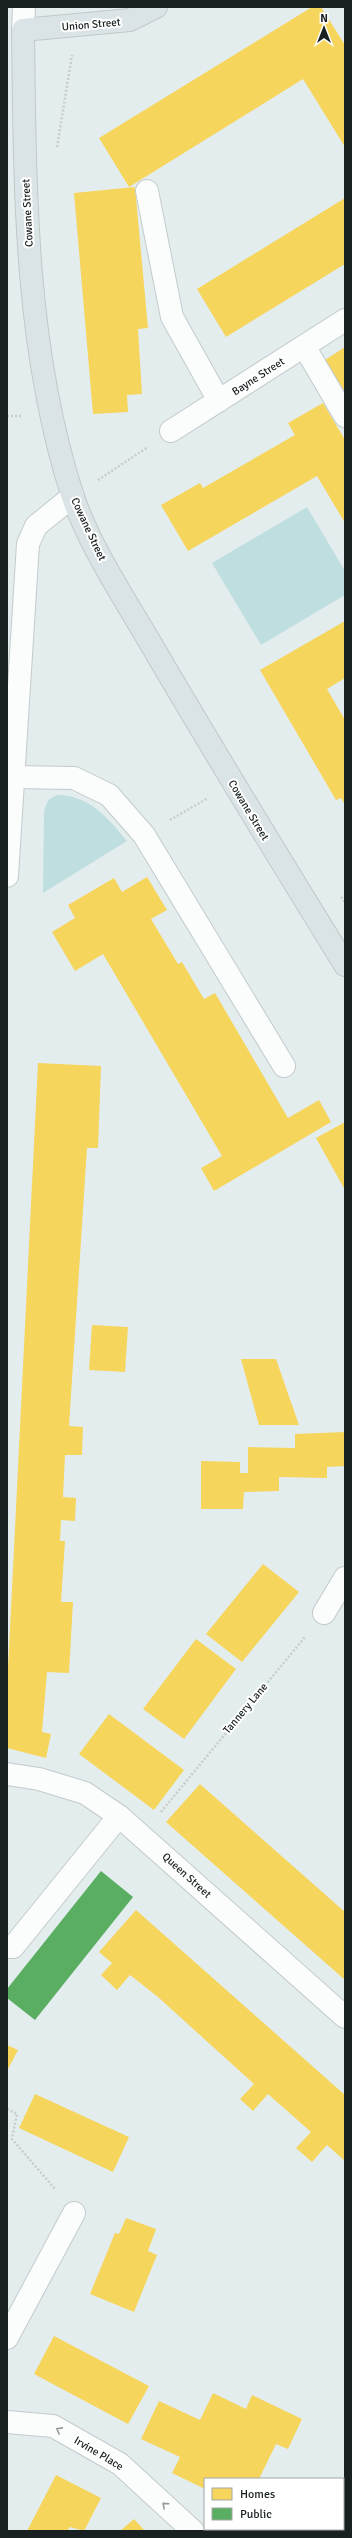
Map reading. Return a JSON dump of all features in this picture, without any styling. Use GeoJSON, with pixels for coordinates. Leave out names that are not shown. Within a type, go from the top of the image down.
{"type":"FeatureCollection","features":[{"type":"Feature","properties":{"kind":"main road","name":"Union Street"},"geometry":{"type":"LineString","coordinates":[[23,30],[130,20],[156,7]]}},
{"type":"Feature","properties":{"kind":"main road","name":"Cowane Street"},"geometry":{"type":"LineString","coordinates":[[23,30],[25,186],[35,321],[51,416],[73,496],[106,566],[233,784],[345,965]]}},
{"type":"Feature","properties":{"kind":"street"},"geometry":{"type":"LineString","coordinates":[[23,30],[24,7]]}},
{"type":"Feature","properties":{"kind":"street"},"geometry":{"type":"LineString","coordinates":[[146,191],[172,316],[219,401]]}},
{"type":"Feature","properties":{"kind":"street","name":"Bayne Street"},"geometry":{"type":"LineString","coordinates":[[171,431],[345,320]]}},
{"type":"Feature","properties":{"kind":"street"},"geometry":{"type":"LineString","coordinates":[[304,346],[345,416]]}},
{"type":"Feature","properties":{"kind":"street"},"geometry":{"type":"LineString","coordinates":[[7,876],[24,581],[28,544],[36,526],[73,496]]}},
{"type":"Feature","properties":{"kind":"street"},"geometry":{"type":"LineString","coordinates":[[12,777],[74,778],[109,795],[144,835],[284,1066]]}},
{"type":"Feature","properties":{"kind":"street"},"geometry":{"type":"LineString","coordinates":[[324,1613],[345,1578]]}},
{"type":"Feature","properties":{"kind":"street","name":"Queen Street"},"geometry":{"type":"LineString","coordinates":[[7,1774],[39,1779],[85,1793],[120,1816],[345,2017]]}},
{"type":"Feature","properties":{"kind":"street"},"geometry":{"type":"LineString","coordinates":[[7,1947],[13,1947],[120,1816]]}},
{"type":"Feature","properties":{"kind":"street"},"geometry":{"type":"LineString","coordinates":[[7,2338],[74,2213]]}},
{"type":"Feature","properties":{"kind":"street","name":"Irvine Place"},"geometry":{"type":"LineString","coordinates":[[7,2422],[53,2426],[120,2464],[193,2531]]}},
{"type":"Feature","properties":{"kind":"path"},"geometry":{"type":"LineString","coordinates":[[56,154],[76,25]]}},
{"type":"Feature","properties":{"kind":"path"},"geometry":{"type":"LineString","coordinates":[[73,496],[171,431]]}},
{"type":"Feature","properties":{"kind":"path"},"geometry":{"type":"LineString","coordinates":[[336,890],[345,902]]}},
{"type":"Feature","properties":{"kind":"path","name":"Tannery Lane"},"geometry":{"type":"LineString","coordinates":[[142,1836],[205,1756],[324,1613]]}},
{"type":"Feature","properties":{"kind":"path"},"geometry":{"type":"LineString","coordinates":[[7,2109],[17,2114],[12,2139],[74,2213]]}},
{"type":"Feature","properties":{"kind":"shaded area"},"geometry":{"type":"Polygon","coordinates":[[[307,507],[345,571],[345,595],[261,645],[212,563],[307,507]]]}},
{"type":"Feature","properties":{"kind":"shaded area"},"geometry":{"type":"Polygon","coordinates":[[[57,795],[68,796],[88,803],[105,816],[127,841],[43,893],[44,811],[48,800],[57,795]]]}},
{"type":"Feature","properties":{"kind":"building: Homes"},"geometry":{"type":"Polygon","coordinates":[[[312,7],[321,7],[345,45],[345,147],[303,79],[129,187],[99,138],[312,7]]]}},
{"type":"Feature","properties":{"kind":"building: Homes"},"geometry":{"type":"Polygon","coordinates":[[[135,187],[148,328],[138,329],[142,394],[127,395],[128,412],[93,414],[74,193],[135,187]]]}},
{"type":"Feature","properties":{"kind":"building: Homes"},"geometry":{"type":"Polygon","coordinates":[[[345,198],[345,264],[226,337],[197,289],[345,198]]]}},
{"type":"Feature","properties":{"kind":"building: Homes"},"geometry":{"type":"Polygon","coordinates":[[[345,347],[345,392],[325,360],[345,347]]]}},
{"type":"Feature","properties":{"kind":"building: Homes"},"geometry":{"type":"Polygon","coordinates":[[[323,403],[345,440],[345,523],[317,476],[188,551],[161,505],[200,483],[203,488],[295,435],[288,423],[323,403]]]}},
{"type":"Feature","properties":{"kind":"building: Homes"},"geometry":{"type":"Polygon","coordinates":[[[345,621],[345,678],[327,689],[345,720],[345,805],[341,798],[336,800],[260,670],[345,621]]]}},
{"type":"Feature","properties":{"kind":"building: Homes"},"geometry":{"type":"Polygon","coordinates":[[[147,877],[167,910],[151,919],[178,964],[182,962],[204,999],[215,993],[288,1118],[319,1100],[331,1122],[214,1191],[201,1168],[222,1156],[103,954],[75,971],[52,932],[75,918],[68,905],[114,878],[122,892],[147,877]]]}},
{"type":"Feature","properties":{"kind":"building: Homes"},"geometry":{"type":"Polygon","coordinates":[[[38,1063],[101,1066],[98,1148],[87,1148],[69,1426],[83,1427],[82,1455],[65,1455],[63,1497],[76,1498],[75,1521],[61,1520],[60,1541],[65,1541],[61,1602],[73,1602],[69,1673],[47,1672],[42,1732],[51,1734],[46,1758],[7,1748],[8,1669],[38,1063]]]}},
{"type":"Feature","properties":{"kind":"building: Homes"},"geometry":{"type":"Polygon","coordinates":[[[345,1122],[345,1190],[316,1138],[345,1122]]]}},
{"type":"Feature","properties":{"kind":"building: Homes"},"geometry":{"type":"Polygon","coordinates":[[[92,1325],[128,1327],[125,1372],[89,1370],[92,1325]]]}},
{"type":"Feature","properties":{"kind":"building: Homes"},"geometry":{"type":"Polygon","coordinates":[[[241,1359],[276,1359],[299,1425],[259,1425],[241,1359]]]}},
{"type":"Feature","properties":{"kind":"building: Homes"},"geometry":{"type":"Polygon","coordinates":[[[345,1432],[345,1466],[327,1467],[327,1478],[279,1477],[279,1491],[244,1492],[243,1509],[201,1509],[201,1461],[240,1462],[240,1473],[248,1473],[248,1447],[295,1448],[295,1434],[345,1432]]]}},
{"type":"Feature","properties":{"kind":"building: Homes"},"geometry":{"type":"Polygon","coordinates":[[[263,1564],[299,1592],[242,1662],[206,1634],[263,1564]]]}},
{"type":"Feature","properties":{"kind":"building: Homes"},"geometry":{"type":"Polygon","coordinates":[[[196,1639],[236,1669],[184,1739],[143,1709],[196,1639]]]}},
{"type":"Feature","properties":{"kind":"building: Homes"},"geometry":{"type":"Polygon","coordinates":[[[109,1714],[184,1770],[154,1810],[79,1754],[109,1714]]]}},
{"type":"Feature","properties":{"kind":"building: Homes"},"geometry":{"type":"Polygon","coordinates":[[[200,1784],[345,1912],[345,1980],[166,1822],[200,1784]]]}},
{"type":"Feature","properties":{"kind":"building: Homes"},"geometry":{"type":"Polygon","coordinates":[[[136,1910],[345,2095],[345,2161],[327,2145],[312,2162],[296,2148],[311,2132],[268,2094],[253,2111],[240,2099],[254,2084],[158,1997],[130,1975],[117,1990],[101,1975],[112,1963],[99,1952],[136,1910]]]}},
{"type":"Feature","properties":{"kind":"building: Homes"},"geometry":{"type":"Polygon","coordinates":[[[7,2045],[18,2050],[7,2071],[7,2045]]]}},
{"type":"Feature","properties":{"kind":"building: Homes"},"geometry":{"type":"Polygon","coordinates":[[[35,2094],[129,2137],[113,2172],[19,2128],[35,2094]]]}},
{"type":"Feature","properties":{"kind":"building: Homes"},"geometry":{"type":"Polygon","coordinates":[[[126,2218],[156,2229],[148,2251],[157,2255],[134,2312],[90,2294],[115,2233],[119,2234],[126,2218]]]}},
{"type":"Feature","properties":{"kind":"building: Homes"},"geometry":{"type":"Polygon","coordinates":[[[54,2336],[149,2386],[128,2424],[34,2374],[54,2336]]]}},
{"type":"Feature","properties":{"kind":"building: Homes"},"geometry":{"type":"Polygon","coordinates":[[[213,2393],[246,2409],[252,2395],[302,2419],[288,2449],[276,2444],[259,2478],[204,2478],[204,2489],[172,2473],[180,2457],[141,2439],[159,2401],[200,2420],[213,2393]]]}},
{"type":"Feature","properties":{"kind":"building: Homes"},"geometry":{"type":"Polygon","coordinates":[[[56,2475],[101,2498],[84,2531],[70,2527],[67,2531],[27,2531],[56,2475]]]}},
{"type":"Feature","properties":{"kind":"building: Homes"},"geometry":{"type":"Polygon","coordinates":[[[134,2519],[145,2531],[120,2531],[134,2519]]]}},
{"type":"Feature","properties":{"kind":"building: Homes"},"geometry":{"type":"Polygon","coordinates":[[[326,2530],[327,2531],[268,2531],[326,2530]]]}},
{"type":"Feature","properties":{"kind":"building: Public"},"geometry":{"type":"Polygon","coordinates":[[[101,1871],[133,1897],[35,2020],[7,1998],[7,1989],[101,1871]]]}}]}
